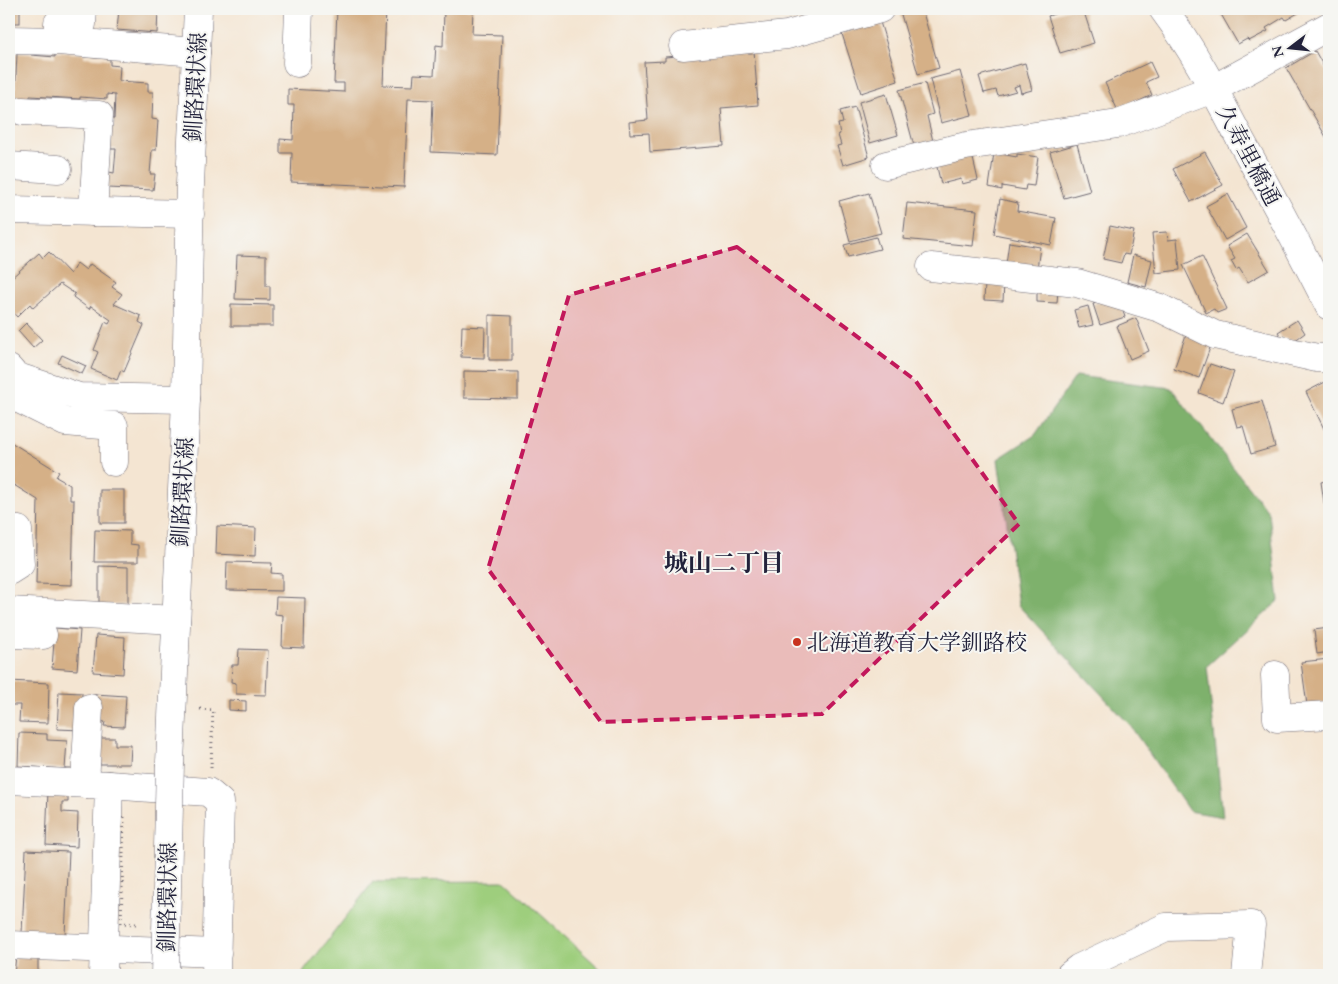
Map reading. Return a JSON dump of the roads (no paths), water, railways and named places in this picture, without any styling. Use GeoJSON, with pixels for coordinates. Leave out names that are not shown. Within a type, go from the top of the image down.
{"type":"FeatureCollection","features":[{"type":"Feature","properties":{"kind":"street"},"geometry":{"type":"LineString","coordinates":[[58,41],[58,23],[82,24],[83,9]]}},
{"type":"Feature","properties":{"kind":"street","name":"釧路環状線"},"geometry":{"type":"LineString","coordinates":[[164,975],[170,763],[186,399],[190,184],[198,9]]}},
{"type":"Feature","properties":{"kind":"street"},"geometry":{"type":"LineString","coordinates":[[297,63],[299,9]]}},
{"type":"Feature","properties":{"kind":"street"},"geometry":{"type":"LineString","coordinates":[[683,46],[787,35],[880,9]]}},
{"type":"Feature","properties":{"kind":"street","name":"久寿里橋通"},"geometry":{"type":"LineString","coordinates":[[1163,9],[1181,33],[1213,89],[1329,306]]}},
{"type":"Feature","properties":{"kind":"street"},"geometry":{"type":"LineString","coordinates":[[886,165],[966,146],[1118,124],[1213,89],[1329,26]]}},
{"type":"Feature","properties":{"kind":"street"},"geometry":{"type":"LineString","coordinates":[[9,40],[58,41],[196,52]]}},
{"type":"Feature","properties":{"kind":"street"},"geometry":{"type":"LineString","coordinates":[[22,111],[99,115],[93,212]]}},
{"type":"Feature","properties":{"kind":"street"},"geometry":{"type":"LineString","coordinates":[[9,166],[58,169]]}},
{"type":"Feature","properties":{"kind":"street"},"geometry":{"type":"LineString","coordinates":[[9,210],[190,214]]}},
{"type":"Feature","properties":{"kind":"street"},"geometry":{"type":"LineString","coordinates":[[931,267],[1077,283],[1160,308],[1214,335],[1317,358],[1329,358]]}},
{"type":"Feature","properties":{"kind":"street"},"geometry":{"type":"LineString","coordinates":[[10,380],[79,397],[186,399]]}},
{"type":"Feature","properties":{"kind":"street"},"geometry":{"type":"LineString","coordinates":[[10,380],[66,422],[114,426],[114,462]]}},
{"type":"Feature","properties":{"kind":"street"},"geometry":{"type":"LineString","coordinates":[[9,529],[18,530],[20,564],[9,571]]}},
{"type":"Feature","properties":{"kind":"street"},"geometry":{"type":"LineString","coordinates":[[9,611],[176,620]]}},
{"type":"Feature","properties":{"kind":"street"},"geometry":{"type":"LineString","coordinates":[[9,634],[43,635]]}},
{"type":"Feature","properties":{"kind":"street"},"geometry":{"type":"LineString","coordinates":[[1275,675],[1277,718],[1329,715]]}},
{"type":"Feature","properties":{"kind":"street"},"geometry":{"type":"LineString","coordinates":[[89,708],[97,784],[104,948],[103,975]]}},
{"type":"Feature","properties":{"kind":"street"},"geometry":{"type":"LineString","coordinates":[[9,780],[208,792],[220,802],[216,964],[104,948],[9,945]]}},
{"type":"Feature","properties":{"kind":"street"},"geometry":{"type":"LineString","coordinates":[[1070,975],[1079,968],[1166,926],[1251,925],[1246,975]]}},
{"type":"Feature","properties":{"kind":"place","name":"北海道教育大学釧路校"},"geometry":{"type":"Point","coordinates":[797,642]}},
{"type":"Feature","properties":{"kind":"district","name":"城山二丁目"},"geometry":{"type":"Point","coordinates":[724,563]}}]}
